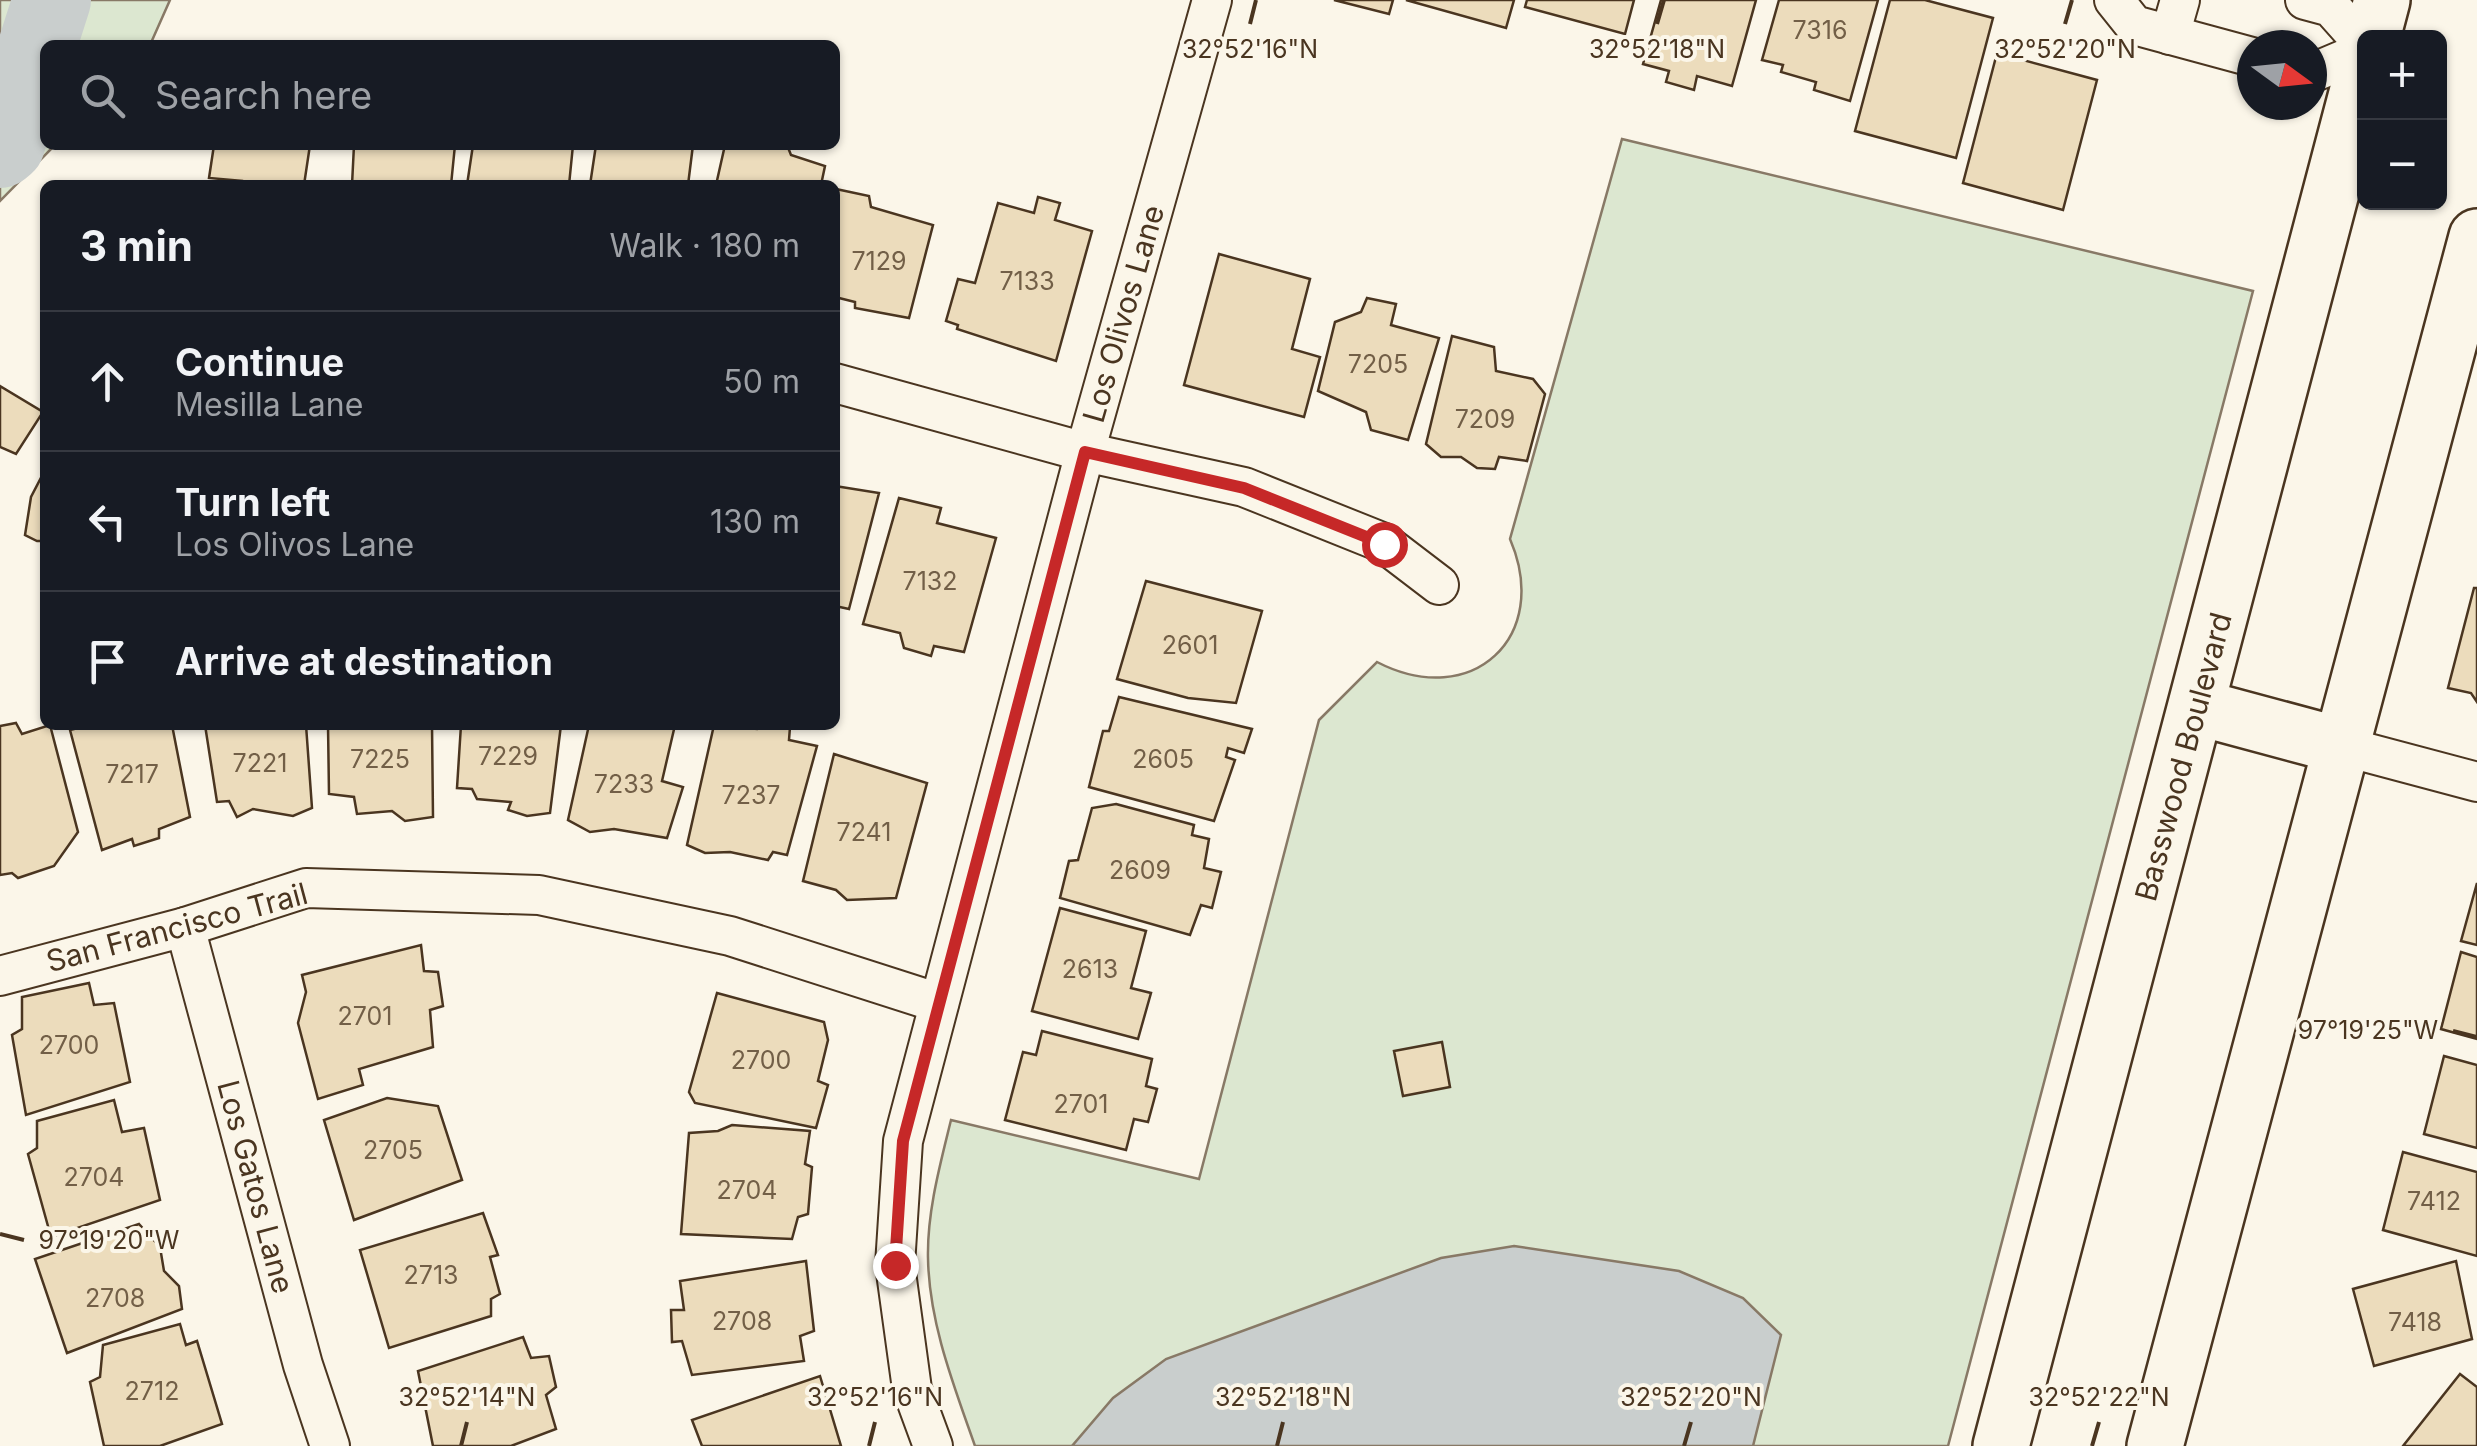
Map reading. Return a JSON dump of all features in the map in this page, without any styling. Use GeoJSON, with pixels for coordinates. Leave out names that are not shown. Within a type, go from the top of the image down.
{"type":"FeatureCollection","features":[{"type":"Feature","properties":{"kind":"main road"},"geometry":{"type":"LineString","coordinates":[[2374,30],[2382,0]]}},
{"type":"Feature","properties":{"kind":"main road","name":"Basswood Boulevard"},"geometry":{"type":"LineString","coordinates":[[2001,1446],[2357,94]]}},
{"type":"Feature","properties":{"kind":"main road"},"geometry":{"type":"LineString","coordinates":[[2155,1446],[2477,237]]}},
{"type":"Feature","properties":{"kind":"main road"},"geometry":{"type":"LineString","coordinates":[[2197,708],[2342,746]]}},
{"type":"Feature","properties":{"kind":"street","name":"Los Olivos Lane"},"geometry":{"type":"LineString","coordinates":[[933,1446],[912,1389],[895,1265],[903,1141],[1085,452],[1212,0]]}},
{"type":"Feature","properties":{"kind":"street"},"geometry":{"type":"LineString","coordinates":[[2114,0],[2134,25],[2175,17],[2237,49]]}},
{"type":"Feature","properties":{"kind":"street"},"geometry":{"type":"LineString","coordinates":[[2304,0],[2330,7],[2357,39]]}},
{"type":"Feature","properties":{"kind":"street"},"geometry":{"type":"LineString","coordinates":[[2327,66],[2357,50]]}},
{"type":"Feature","properties":{"kind":"street"},"geometry":{"type":"LineString","coordinates":[[840,384],[1085,452],[1244,488],[1384,544],[1439,585]]}},
{"type":"Feature","properties":{"kind":"street"},"geometry":{"type":"LineString","coordinates":[[2342,746],[2477,782]]}},
{"type":"Feature","properties":{"kind":"street","name":"San Francisco Trail"},"geometry":{"type":"LineString","coordinates":[[0,976],[185,927],[306,888],[540,895],[730,936],[940,1003]]}},
{"type":"Feature","properties":{"kind":"street","name":"Los Gatos Lane"},"geometry":{"type":"LineString","coordinates":[[185,927],[303,1365],[330,1446]]}},
{"type":"Feature","properties":{"kind":"green space"},"geometry":{"type":"Polygon","coordinates":[[[0,0],[170,0],[152,40],[40,40],[40,150],[50,150],[0,201],[0,0]]]}},
{"type":"Feature","properties":{"kind":"green space"},"geometry":{"type":"Polygon","coordinates":[[[1622,139],[2253,291],[1948,1446],[975,1446],[944,1354],[929,1282],[930,1223],[951,1120],[1199,1179],[1319,720],[1377,662],[1412,675],[1444,677],[1472,670],[1495,656],[1511,634],[1520,606],[1520,574],[1510,539],[1622,139]]]}},
{"type":"Feature","properties":{"kind":"shaded area"},"geometry":{"type":"Polygon","coordinates":[[[1514,1246],[1679,1271],[1743,1298],[1781,1335],[1753,1446],[1072,1446],[1113,1398],[1166,1359],[1441,1258],[1514,1246]]]}},
{"type":"Feature","properties":{"kind":"building"},"geometry":{"type":"Polygon","coordinates":[[[1334,0],[1393,0],[1389,14],[1334,0]]]}},
{"type":"Feature","properties":{"kind":"building"},"geometry":{"type":"Polygon","coordinates":[[[1406,0],[1514,0],[1506,28],[1406,0]]]}},
{"type":"Feature","properties":{"kind":"building"},"geometry":{"type":"Polygon","coordinates":[[[1527,0],[1634,0],[1625,34],[1525,7],[1527,0]]]}},
{"type":"Feature","properties":{"kind":"building"},"geometry":{"type":"Polygon","coordinates":[[[1661,0],[1756,0],[1732,86],[1697,76],[1694,90],[1666,82],[1669,71],[1643,64],[1661,0]]]}},
{"type":"Feature","properties":{"kind":"building"},"geometry":{"type":"Polygon","coordinates":[[[1779,0],[1878,0],[1850,101],[1814,90],[1816,82],[1781,72],[1783,65],[1762,60],[1779,0]]]}},
{"type":"Feature","properties":{"kind":"building"},"geometry":{"type":"Polygon","coordinates":[[[1890,0],[1925,0],[1993,18],[1956,158],[1855,131],[1890,0]]]}},
{"type":"Feature","properties":{"kind":"building"},"geometry":{"type":"Polygon","coordinates":[[[1997,53],[2097,80],[2063,210],[1963,183],[1997,53]]]}},
{"type":"Feature","properties":{"kind":"building"},"geometry":{"type":"Polygon","coordinates":[[[213,150],[309,150],[305,180],[209,178],[213,150]]]}},
{"type":"Feature","properties":{"kind":"building"},"geometry":{"type":"Polygon","coordinates":[[[354,150],[454,150],[452,180],[352,180],[354,150]]]}},
{"type":"Feature","properties":{"kind":"building"},"geometry":{"type":"Polygon","coordinates":[[[472,150],[572,150],[570,180],[468,180],[472,150]]]}},
{"type":"Feature","properties":{"kind":"building"},"geometry":{"type":"Polygon","coordinates":[[[595,150],[692,150],[689,180],[591,180],[595,150]]]}},
{"type":"Feature","properties":{"kind":"building"},"geometry":{"type":"Polygon","coordinates":[[[724,150],[789,150],[791,155],[825,166],[822,180],[717,180],[724,150]]]}},
{"type":"Feature","properties":{"kind":"building"},"geometry":{"type":"Polygon","coordinates":[[[840,190],[869,196],[871,207],[933,225],[909,318],[855,308],[855,302],[840,298],[840,190]]]}},
{"type":"Feature","properties":{"kind":"building"},"geometry":{"type":"Polygon","coordinates":[[[1038,197],[1060,203],[1055,220],[1092,231],[1056,361],[957,329],[958,325],[946,321],[958,279],[975,283],[998,203],[1034,213],[1038,197]]]}},
{"type":"Feature","properties":{"kind":"building"},"geometry":{"type":"Polygon","coordinates":[[[1219,254],[1310,279],[1292,349],[1320,357],[1304,417],[1184,385],[1219,254]]]}},
{"type":"Feature","properties":{"kind":"building"},"geometry":{"type":"Polygon","coordinates":[[[1367,298],[1396,304],[1391,325],[1439,338],[1408,440],[1371,430],[1366,412],[1318,391],[1335,322],[1361,312],[1367,298]]]}},
{"type":"Feature","properties":{"kind":"building"},"geometry":{"type":"Polygon","coordinates":[[[1452,336],[1494,347],[1496,371],[1533,379],[1545,394],[1527,461],[1499,457],[1495,469],[1477,468],[1461,457],[1441,457],[1426,444],[1452,336]]]}},
{"type":"Feature","properties":{"kind":"building"},"geometry":{"type":"Polygon","coordinates":[[[0,386],[40,410],[40,417],[16,454],[0,447],[0,386]]]}},
{"type":"Feature","properties":{"kind":"building"},"geometry":{"type":"Polygon","coordinates":[[[40,480],[40,541],[25,535],[31,497],[40,480]]]}},
{"type":"Feature","properties":{"kind":"building"},"geometry":{"type":"Polygon","coordinates":[[[840,487],[879,493],[849,609],[840,607],[840,487]]]}},
{"type":"Feature","properties":{"kind":"building"},"geometry":{"type":"Polygon","coordinates":[[[899,498],[941,508],[937,523],[996,538],[964,652],[934,646],[931,656],[904,648],[900,633],[863,624],[899,498]]]}},
{"type":"Feature","properties":{"kind":"building"},"geometry":{"type":"Polygon","coordinates":[[[1146,581],[1262,611],[1236,703],[1188,698],[1117,679],[1146,581]]]}},
{"type":"Feature","properties":{"kind":"building"},"geometry":{"type":"Polygon","coordinates":[[[2474,588],[2477,702],[2471,693],[2448,688],[2474,588]]]}},
{"type":"Feature","properties":{"kind":"building"},"geometry":{"type":"Polygon","coordinates":[[[1119,697],[1252,729],[1244,753],[1228,748],[1226,757],[1235,760],[1214,821],[1089,787],[1103,731],[1109,731],[1119,697]]]}},
{"type":"Feature","properties":{"kind":"building"},"geometry":{"type":"Polygon","coordinates":[[[16,723],[22,734],[40,728],[51,730],[78,832],[54,866],[18,878],[12,873],[0,875],[0,726],[16,723]]]}},
{"type":"Feature","properties":{"kind":"building"},"geometry":{"type":"Polygon","coordinates":[[[70,730],[173,730],[190,817],[159,829],[159,838],[134,846],[132,839],[102,850],[70,730]]]}},
{"type":"Feature","properties":{"kind":"building"},"geometry":{"type":"Polygon","coordinates":[[[206,730],[306,730],[312,808],[293,816],[253,809],[237,817],[229,801],[217,802],[206,730]]]}},
{"type":"Feature","properties":{"kind":"building"},"geometry":{"type":"Polygon","coordinates":[[[328,730],[432,730],[433,817],[405,821],[392,811],[357,814],[354,797],[329,794],[328,730]]]}},
{"type":"Feature","properties":{"kind":"building"},"geometry":{"type":"Polygon","coordinates":[[[461,730],[560,730],[550,813],[527,816],[508,810],[511,802],[477,799],[472,789],[457,788],[461,730]]]}},
{"type":"Feature","properties":{"kind":"building"},"geometry":{"type":"Polygon","coordinates":[[[588,730],[674,730],[662,781],[683,787],[667,838],[614,829],[590,832],[568,820],[588,730]]]}},
{"type":"Feature","properties":{"kind":"building"},"geometry":{"type":"Polygon","coordinates":[[[713,730],[790,730],[789,740],[817,746],[787,855],[773,852],[768,860],[730,852],[705,853],[687,845],[713,730]]]}},
{"type":"Feature","properties":{"kind":"building"},"geometry":{"type":"Polygon","coordinates":[[[834,754],[927,783],[896,898],[847,900],[836,890],[803,881],[834,754]]]}},
{"type":"Feature","properties":{"kind":"building"},"geometry":{"type":"Polygon","coordinates":[[[1116,804],[1194,825],[1192,835],[1209,839],[1204,868],[1221,872],[1212,908],[1201,905],[1190,935],[1060,898],[1069,861],[1078,860],[1092,808],[1116,804]]]}},
{"type":"Feature","properties":{"kind":"building"},"geometry":{"type":"Polygon","coordinates":[[[2477,883],[2477,945],[2461,941],[2477,883]]]}},
{"type":"Feature","properties":{"kind":"building"},"geometry":{"type":"Polygon","coordinates":[[[1060,908],[1146,931],[1131,988],[1151,993],[1138,1039],[1032,1011],[1060,908]]]}},
{"type":"Feature","properties":{"kind":"building"},"geometry":{"type":"Polygon","coordinates":[[[421,945],[424,971],[438,972],[443,1006],[430,1010],[433,1047],[359,1069],[363,1085],[318,1099],[298,1023],[306,992],[302,975],[421,945]]]}},
{"type":"Feature","properties":{"kind":"building"},"geometry":{"type":"Polygon","coordinates":[[[2461,952],[2477,957],[2477,1039],[2441,1029],[2461,952]]]}},
{"type":"Feature","properties":{"kind":"building"},"geometry":{"type":"Polygon","coordinates":[[[89,983],[94,1005],[114,1003],[130,1082],[26,1115],[12,1035],[22,1029],[22,997],[89,983]]]}},
{"type":"Feature","properties":{"kind":"building"},"geometry":{"type":"Polygon","coordinates":[[[717,993],[824,1022],[828,1040],[818,1081],[828,1085],[816,1128],[695,1103],[689,1092],[717,993]]]}},
{"type":"Feature","properties":{"kind":"building"},"geometry":{"type":"Polygon","coordinates":[[[1042,1031],[1152,1059],[1146,1086],[1157,1089],[1148,1122],[1134,1119],[1126,1150],[1005,1120],[1023,1052],[1036,1055],[1042,1031]]]}},
{"type":"Feature","properties":{"kind":"building"},"geometry":{"type":"Polygon","coordinates":[[[1442,1042],[1450,1087],[1403,1096],[1394,1051],[1442,1042]]]}},
{"type":"Feature","properties":{"kind":"building"},"geometry":{"type":"Polygon","coordinates":[[[2444,1056],[2477,1065],[2477,1148],[2424,1134],[2444,1056]]]}},
{"type":"Feature","properties":{"kind":"building"},"geometry":{"type":"Polygon","coordinates":[[[387,1098],[438,1106],[462,1180],[354,1220],[324,1120],[387,1098]]]}},
{"type":"Feature","properties":{"kind":"building"},"geometry":{"type":"Polygon","coordinates":[[[114,1100],[122,1132],[144,1128],[160,1200],[51,1237],[28,1154],[37,1148],[37,1121],[114,1100]]]}},
{"type":"Feature","properties":{"kind":"building"},"geometry":{"type":"Polygon","coordinates":[[[732,1125],[810,1131],[805,1164],[812,1167],[808,1214],[798,1217],[792,1239],[681,1234],[689,1133],[718,1131],[732,1125]]]}},
{"type":"Feature","properties":{"kind":"building"},"geometry":{"type":"Polygon","coordinates":[[[2403,1152],[2477,1172],[2477,1256],[2383,1230],[2403,1152]]]}},
{"type":"Feature","properties":{"kind":"building"},"geometry":{"type":"Polygon","coordinates":[[[483,1213],[498,1255],[490,1257],[500,1294],[491,1299],[491,1316],[389,1348],[360,1250],[483,1213]]]}},
{"type":"Feature","properties":{"kind":"building"},"geometry":{"type":"Polygon","coordinates":[[[139,1224],[160,1247],[164,1271],[179,1286],[182,1309],[67,1353],[35,1259],[139,1224]]]}},
{"type":"Feature","properties":{"kind":"building"},"geometry":{"type":"Polygon","coordinates":[[[806,1261],[814,1331],[800,1336],[804,1361],[692,1375],[682,1341],[672,1342],[671,1310],[684,1310],[680,1281],[806,1261]]]}},
{"type":"Feature","properties":{"kind":"building"},"geometry":{"type":"Polygon","coordinates":[[[2456,1261],[2472,1339],[2374,1366],[2353,1289],[2456,1261]]]}},
{"type":"Feature","properties":{"kind":"building"},"geometry":{"type":"Polygon","coordinates":[[[180,1324],[186,1345],[197,1341],[222,1424],[160,1446],[104,1446],[90,1382],[100,1377],[103,1345],[180,1324]]]}},
{"type":"Feature","properties":{"kind":"building"},"geometry":{"type":"Polygon","coordinates":[[[523,1337],[531,1358],[549,1356],[556,1387],[546,1395],[556,1429],[511,1446],[433,1446],[418,1371],[523,1337]]]}},
{"type":"Feature","properties":{"kind":"building"},"geometry":{"type":"Polygon","coordinates":[[[2460,1374],[2477,1387],[2477,1446],[2403,1446],[2460,1374]]]}},
{"type":"Feature","properties":{"kind":"building"},"geometry":{"type":"Polygon","coordinates":[[[820,1376],[841,1446],[702,1446],[692,1420],[820,1376]]]}},
{"type":"Feature","properties":{"kind":"waterway"},"geometry":{"type":"LineString","coordinates":[[0,149],[6,144],[52,0]]}},
{"type":"Feature","properties":{"kind":"route"},"geometry":{"type":"LineString","coordinates":[[895,1265],[903,1141],[1085,452],[1244,488],[1384,544]]}}]}
